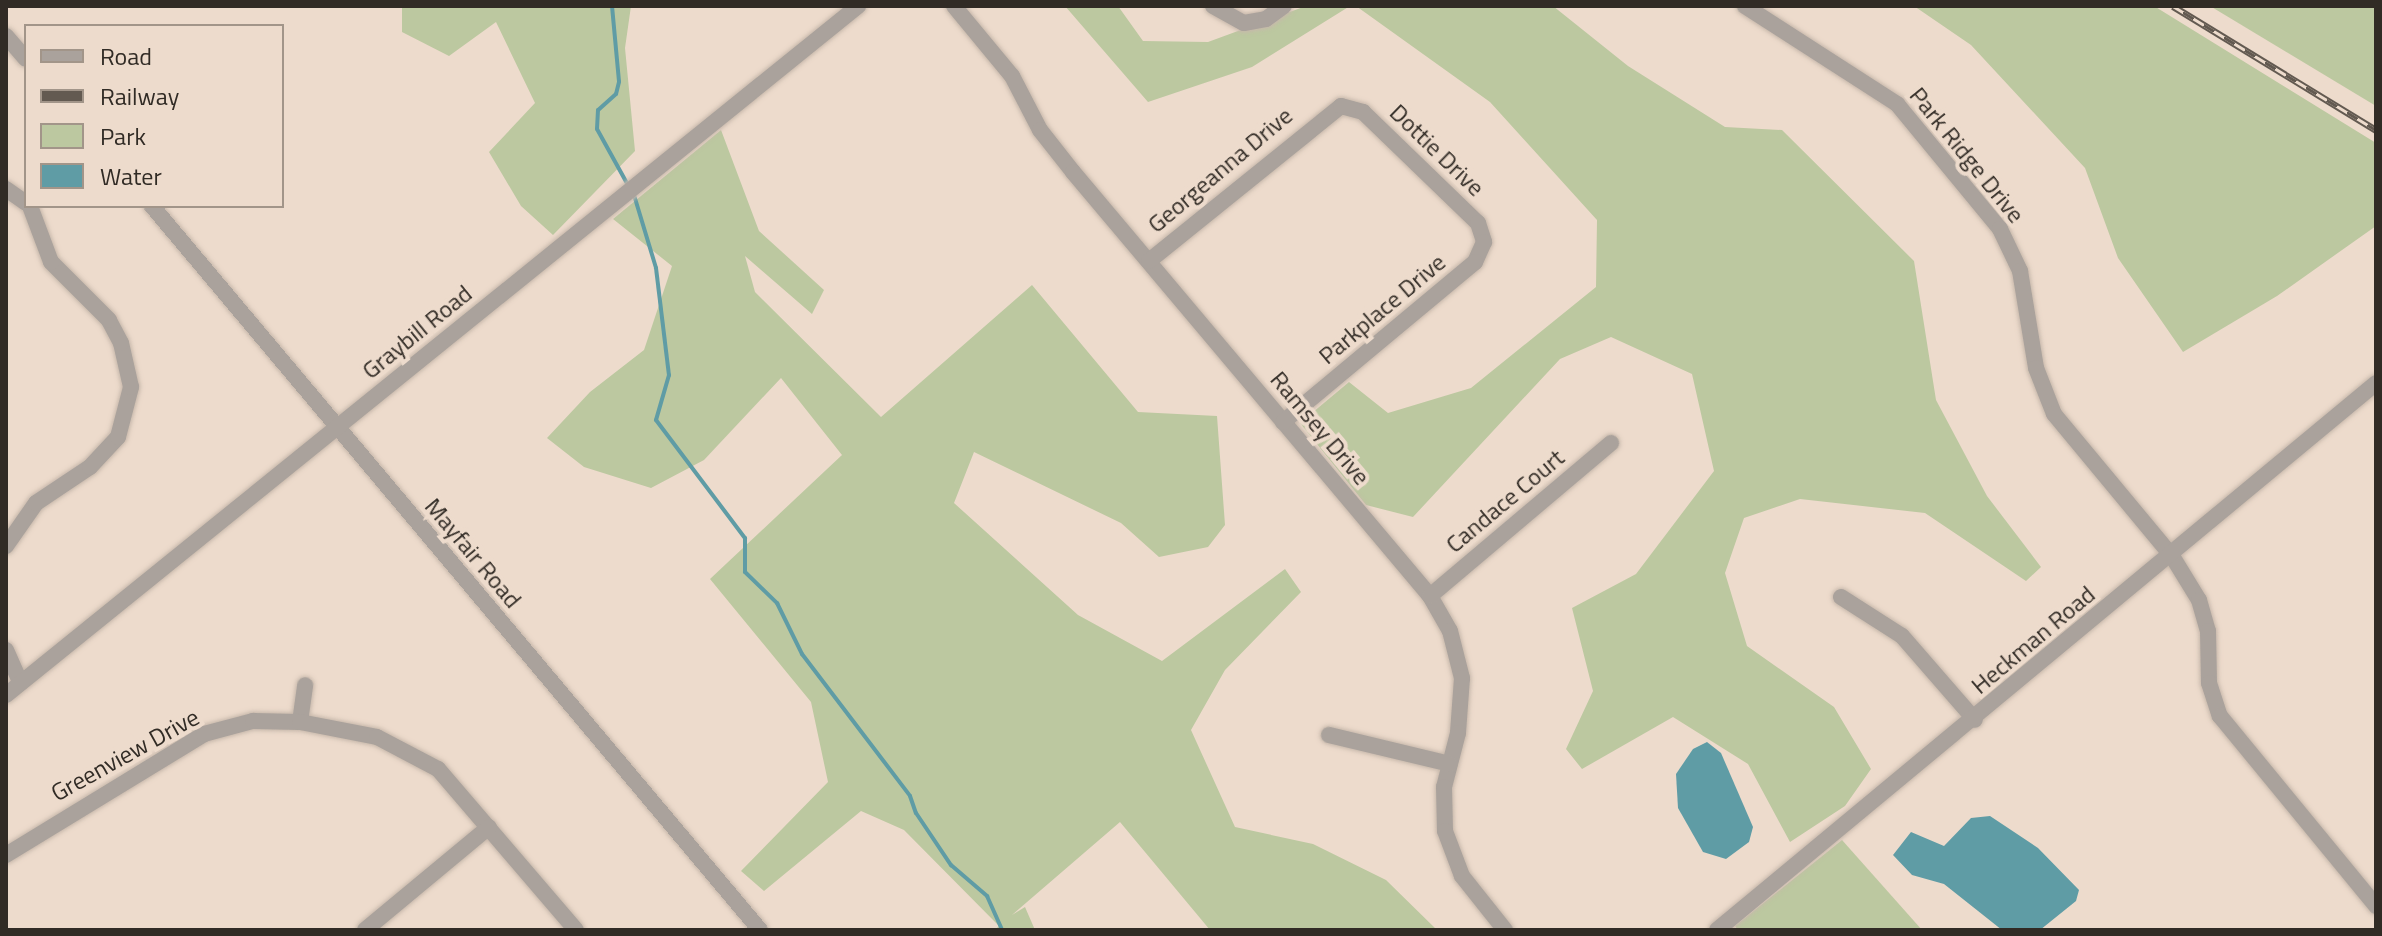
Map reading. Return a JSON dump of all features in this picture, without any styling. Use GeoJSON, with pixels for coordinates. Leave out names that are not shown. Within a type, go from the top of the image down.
{"type":"FeatureCollection","features":[{"type":"Feature","properties":{"kind":"street","name":"Graybill Road"},"geometry":{"type":"LineString","coordinates":[[6,695],[858,6]]}},
{"type":"Feature","properties":{"kind":"street","name":"Ramsey Drive"},"geometry":{"type":"LineString","coordinates":[[954,6],[1012,76],[1040,130],[1430,596],[1450,631],[1462,678],[1443,812],[1453,856],[1473,891],[1505,930]]}},
{"type":"Feature","properties":{"kind":"street"},"geometry":{"type":"LineString","coordinates":[[1213,6],[1244,23],[1266,19],[1284,6]]}},
{"type":"Feature","properties":{"kind":"street","name":"Park Ridge Drive"},"geometry":{"type":"LineString","coordinates":[[1745,6],[1880,89],[1990,215],[2020,271],[2036,370],[2054,414],[2190,582],[2206,620],[2209,683],[2220,716],[2376,906]]}},
{"type":"Feature","properties":{"kind":"street"},"geometry":{"type":"LineString","coordinates":[[6,36],[24,57]]}},
{"type":"Feature","properties":{"kind":"street","name":"Dottie Drive"},"geometry":{"type":"LineString","coordinates":[[1323,116],[1341,106],[1363,112],[1483,232],[1482,252],[1475,262]]}},
{"type":"Feature","properties":{"kind":"street","name":"Georgeanna Drive"},"geometry":{"type":"LineString","coordinates":[[1149,261],[1323,116]]}},
{"type":"Feature","properties":{"kind":"street"},"geometry":{"type":"LineString","coordinates":[[6,189],[24,202]]}},
{"type":"Feature","properties":{"kind":"street"},"geometry":{"type":"LineString","coordinates":[[6,546],[36,503],[90,467],[118,437],[131,387],[121,343],[109,320],[51,262],[29,208]]}},
{"type":"Feature","properties":{"kind":"street","name":"Mayfair Road"},"geometry":{"type":"LineString","coordinates":[[154,208],[760,930]]}},
{"type":"Feature","properties":{"kind":"street","name":"Parkplace Drive"},"geometry":{"type":"LineString","coordinates":[[1283,422],[1475,262]]}},
{"type":"Feature","properties":{"kind":"street","name":"Heckman Road"},"geometry":{"type":"LineString","coordinates":[[1717,930],[1975,720],[2376,383]]}},
{"type":"Feature","properties":{"kind":"street","name":"Candace Court"},"geometry":{"type":"LineString","coordinates":[[1430,596],[1611,443]]}},
{"type":"Feature","properties":{"kind":"street"},"geometry":{"type":"LineString","coordinates":[[1841,597],[1902,636],[1975,720]]}},
{"type":"Feature","properties":{"kind":"street"},"geometry":{"type":"LineString","coordinates":[[6,650],[21,683]]}},
{"type":"Feature","properties":{"kind":"street"},"geometry":{"type":"LineString","coordinates":[[300,722],[305,685]]}},
{"type":"Feature","properties":{"kind":"street","name":"Greenview Drive"},"geometry":{"type":"LineString","coordinates":[[6,855],[204,734],[253,721],[300,722],[377,737],[418,754],[454,784],[576,930]]}},
{"type":"Feature","properties":{"kind":"street"},"geometry":{"type":"LineString","coordinates":[[1329,735],[1450,764]]}},
{"type":"Feature","properties":{"kind":"street"},"geometry":{"type":"LineString","coordinates":[[365,930],[489,827]]}},
{"type":"Feature","properties":{"kind":"green space"},"geometry":{"type":"Polygon","coordinates":[[[402,6],[631,6],[625,48],[635,151],[553,235],[521,206],[489,152],[535,103],[496,22],[449,56],[402,32],[402,6]]]}},
{"type":"Feature","properties":{"kind":"green space"},"geometry":{"type":"Polygon","coordinates":[[[1065,6],[1118,6],[1143,41],[1208,42],[1306,6],[1350,6],[1252,67],[1148,102],[1065,6]]]}},
{"type":"Feature","properties":{"kind":"green space"},"geometry":{"type":"Polygon","coordinates":[[[1356,6],[1553,6],[1628,66],[1725,127],[1782,130],[1914,261],[1936,400],[1987,496],[2041,567],[2026,581],[1925,513],[1800,499],[1744,518],[1725,573],[1747,646],[1834,707],[1871,769],[1845,806],[1790,842],[1748,764],[1673,717],[1582,769],[1566,749],[1593,691],[1572,608],[1636,574],[1714,471],[1692,374],[1611,337],[1560,359],[1413,517],[1366,505],[1300,423],[1349,382],[1388,413],[1471,388],[1596,287],[1597,220],[1490,102],[1356,6]]]}},
{"type":"Feature","properties":{"kind":"green space"},"geometry":{"type":"Polygon","coordinates":[[[1914,6],[2154,6],[2376,143],[2376,226],[2277,296],[2183,352],[2118,258],[2085,168],[1971,45],[1914,6]]]}},
{"type":"Feature","properties":{"kind":"green space"},"geometry":{"type":"Polygon","coordinates":[[[2210,6],[2376,6],[2376,106],[2210,6]]]}},
{"type":"Feature","properties":{"kind":"green space"},"geometry":{"type":"Polygon","coordinates":[[[721,130],[759,231],[824,290],[812,314],[745,256],[755,292],[881,417],[1032,285],[1138,412],[1217,416],[1225,525],[1208,547],[1159,557],[1121,523],[974,452],[954,503],[1078,615],[1162,661],[1285,569],[1301,592],[1225,670],[1191,730],[1235,827],[1313,844],[1386,880],[1437,930],[1210,930],[1120,822],[1012,915],[1025,907],[1035,930],[995,930],[999,926],[904,830],[861,811],[764,891],[741,871],[828,782],[811,702],[710,579],[842,455],[781,378],[704,460],[651,488],[584,467],[547,438],[590,392],[644,350],[672,266],[613,219],[721,130]]]}},
{"type":"Feature","properties":{"kind":"green space"},"geometry":{"type":"Polygon","coordinates":[[[1842,840],[1922,930],[1738,930],[1735,926],[1842,840]]]}},
{"type":"Feature","properties":{"kind":"water"},"geometry":{"type":"Polygon","coordinates":[[[1707,742],[1721,753],[1753,827],[1749,842],[1726,859],[1703,852],[1678,808],[1676,774],[1693,749],[1707,742]]]}},
{"type":"Feature","properties":{"kind":"water"},"geometry":{"type":"Polygon","coordinates":[[[1990,816],[2038,848],[2079,890],[2076,901],[2040,930],[2002,930],[1944,884],[1912,875],[1893,855],[1911,832],[1944,846],[1971,818],[1990,816]]]}},
{"type":"Feature","properties":{"kind":"waterway"},"geometry":{"type":"LineString","coordinates":[[612,6],[619,82],[616,94],[598,110],[597,129],[629,187]]}},
{"type":"Feature","properties":{"kind":"waterway"},"geometry":{"type":"LineString","coordinates":[[634,195],[656,268],[669,375],[656,420],[745,538],[745,572],[777,603],[802,654],[910,796],[916,813],[951,865],[987,896],[1002,930]]}},
{"type":"Feature","properties":{"kind":"railway"},"geometry":{"type":"LineString","coordinates":[[2173,6],[2376,130]]}}]}
